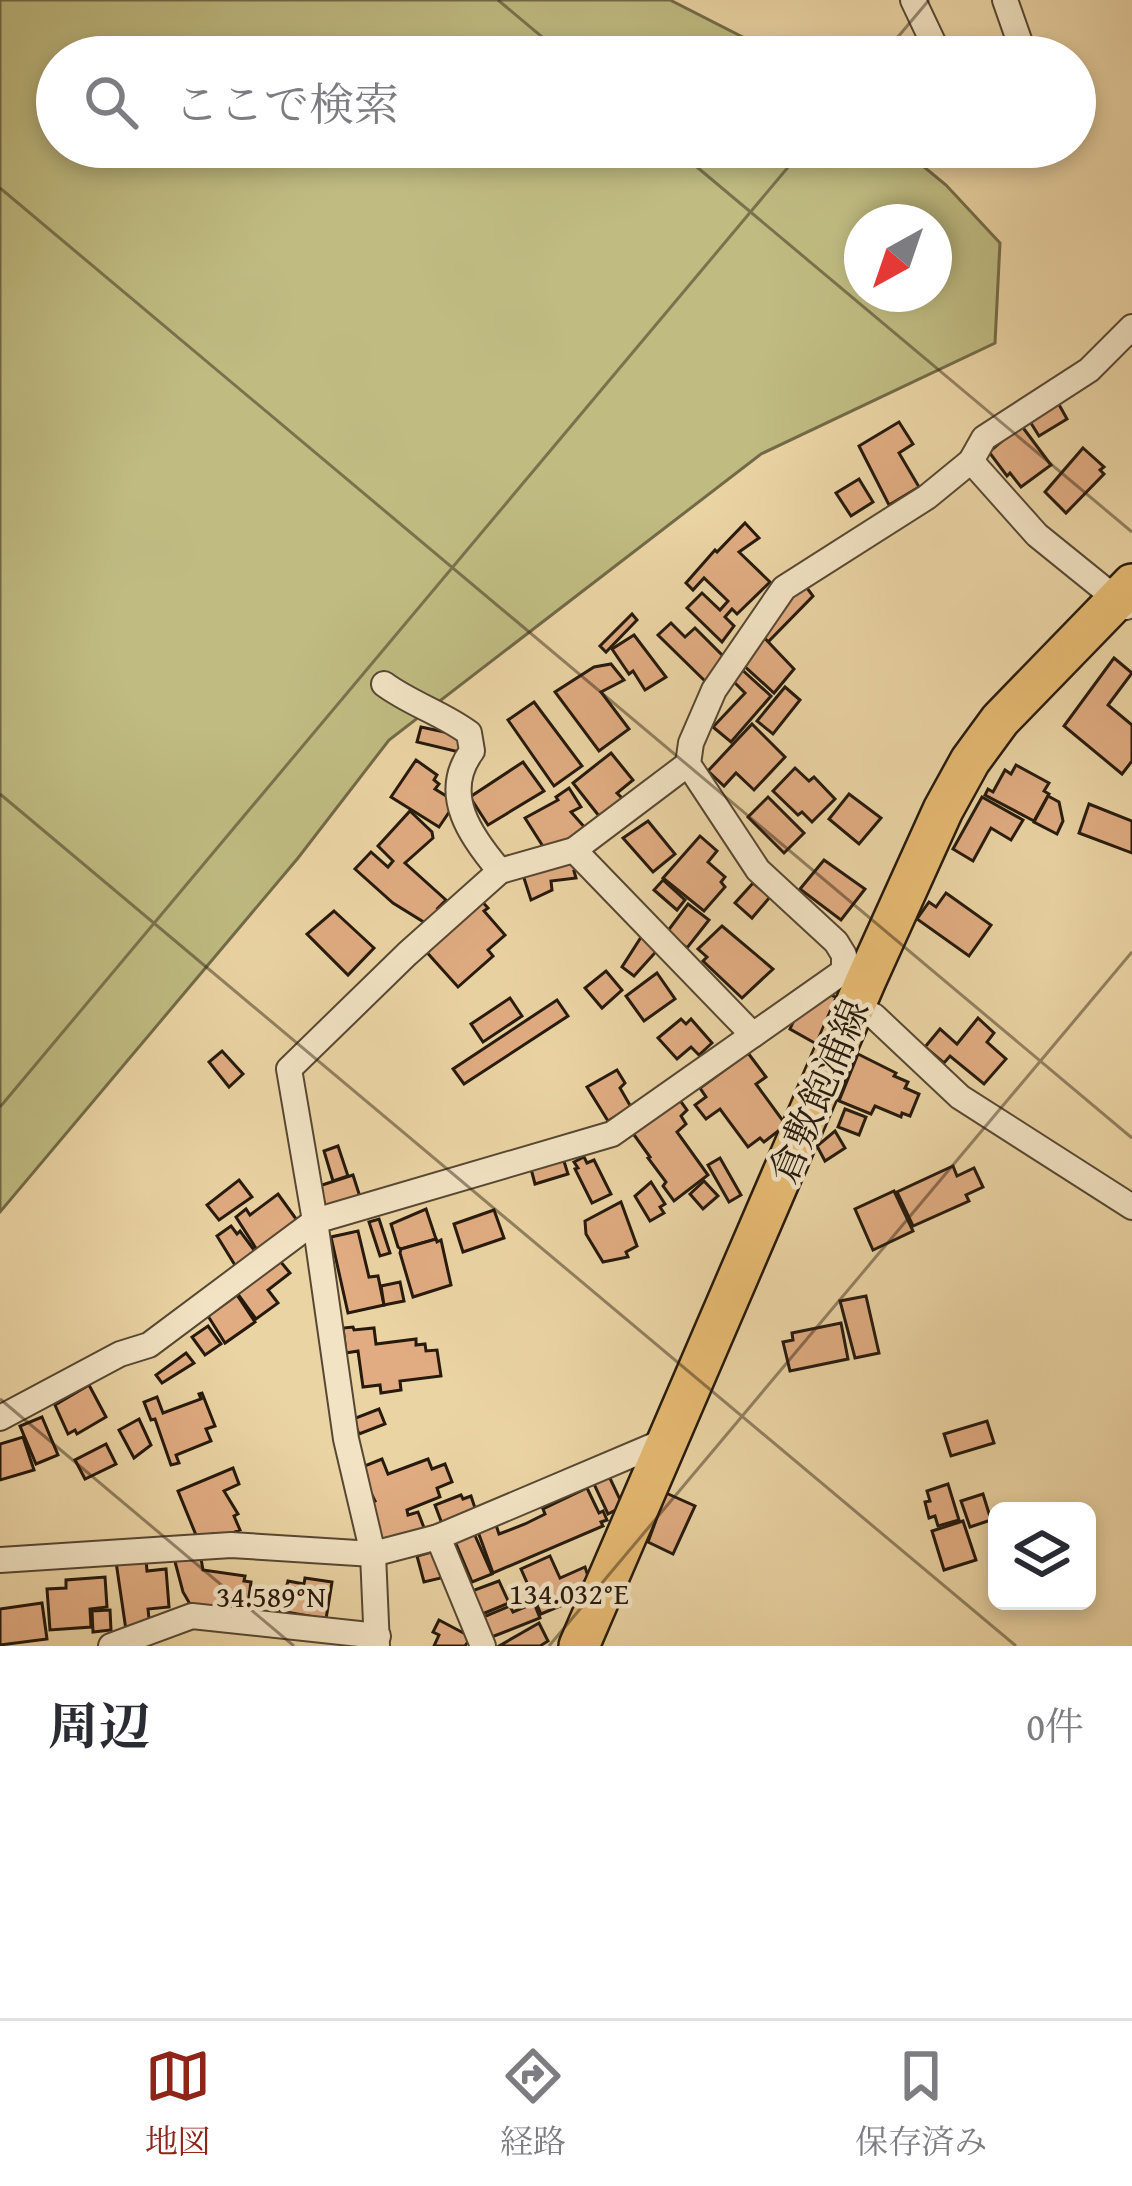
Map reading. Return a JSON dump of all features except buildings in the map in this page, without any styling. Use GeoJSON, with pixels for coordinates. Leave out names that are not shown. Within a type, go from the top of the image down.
{"type":"FeatureCollection","features":[{"type":"Feature","properties":{"kind":"main road","name":"倉敷飽浦線"},"geometry":{"type":"LineString","coordinates":[[579,1646],[855,986],[970,761],[1000,720],[1127,598]]}},
{"type":"Feature","properties":{"kind":"street"},"geometry":{"type":"LineString","coordinates":[[914,0],[930,36]]}},
{"type":"Feature","properties":{"kind":"street"},"geometry":{"type":"LineString","coordinates":[[1005,0],[1017,36]]}},
{"type":"Feature","properties":{"kind":"street"},"geometry":{"type":"LineString","coordinates":[[1132,327],[1089,370],[984,438],[971,460],[927,497],[784,589],[714,690],[691,743],[688,764],[758,870],[836,942],[874,1016],[960,1097],[1132,1207]]}},
{"type":"Feature","properties":{"kind":"street"},"geometry":{"type":"LineString","coordinates":[[971,460],[1037,535],[1127,598]]}},
{"type":"Feature","properties":{"kind":"street"},"geometry":{"type":"LineString","coordinates":[[384,684],[469,733],[472,751],[461,765],[461,815],[470,836],[500,871]]}},
{"type":"Feature","properties":{"kind":"street"},"geometry":{"type":"LineString","coordinates":[[111,1646],[192,1616],[378,1641],[373,1554],[346,1439],[289,1069],[407,953],[500,871],[574,850],[688,764]]}},
{"type":"Feature","properties":{"kind":"street"},"geometry":{"type":"LineString","coordinates":[[574,850],[753,1035]]}},
{"type":"Feature","properties":{"kind":"street"},"geometry":{"type":"LineString","coordinates":[[0,1418],[120,1354],[149,1345],[315,1221],[612,1134],[753,1035],[855,986]]}},
{"type":"Feature","properties":{"kind":"street"},"geometry":{"type":"LineString","coordinates":[[0,1560],[231,1545],[373,1554],[438,1537],[668,1440]]}},
{"type":"Feature","properties":{"kind":"street"},"geometry":{"type":"LineString","coordinates":[[438,1537],[482,1646]]}},
{"type":"Feature","properties":{"kind":"shaded area"},"geometry":{"type":"Polygon","coordinates":[[[0,0],[670,0],[741,36],[36,36],[36,168],[925,168],[1000,243],[995,343],[761,454],[389,740],[298,858],[0,1212],[0,0]]]}}]}
